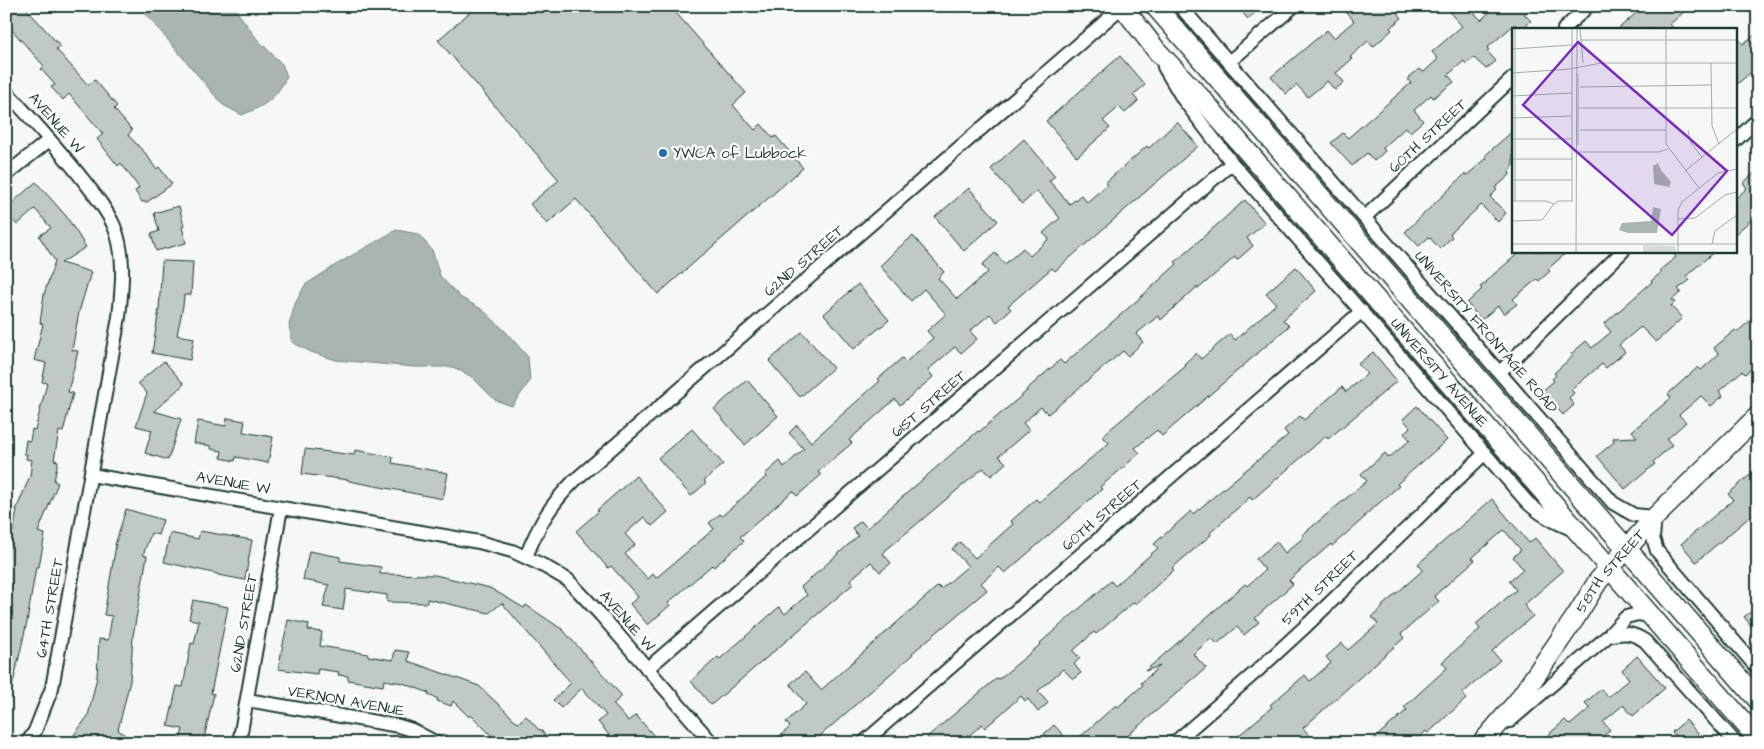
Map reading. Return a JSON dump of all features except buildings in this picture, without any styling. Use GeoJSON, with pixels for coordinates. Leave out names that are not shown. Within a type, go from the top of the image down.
{"type":"FeatureCollection","features":[{"type":"Feature","properties":{"kind":"main road","name":"UNIVERSITY AVENUE"},"geometry":{"type":"LineString","coordinates":[[1122,6],[1156,51],[1201,98],[1758,739]]}},
{"type":"Feature","properties":{"kind":"main road","name":"UNIVERSITY AVENUE"},"geometry":{"type":"LineString","coordinates":[[1155,6],[1758,700]]}},
{"type":"Feature","properties":{"kind":"main road","name":"58TH STREET"},"geometry":{"type":"LineString","coordinates":[[1482,743],[1518,701],[1570,626],[1598,581],[1655,517],[1758,416]]}},
{"type":"Feature","properties":{"kind":"street","name":"62ND STREET"},"geometry":{"type":"LineString","coordinates":[[526,557],[535,534],[553,503],[574,482],[1122,6]]}},
{"type":"Feature","properties":{"kind":"street","name":"UNIVERSITY FRONTAGE ROAD"},"geometry":{"type":"LineString","coordinates":[[1180,6],[1366,217],[1613,503],[1634,515],[1655,517]]}},
{"type":"Feature","properties":{"kind":"street"},"geometry":{"type":"LineString","coordinates":[[1229,62],[1294,6]]}},
{"type":"Feature","properties":{"kind":"street"},"geometry":{"type":"LineString","coordinates":[[1565,28],[1588,6]]}},
{"type":"Feature","properties":{"kind":"street"},"geometry":{"type":"LineString","coordinates":[[1156,51],[1183,99],[1232,163],[1528,503],[1539,513],[1554,522],[1578,532]]}},
{"type":"Feature","properties":{"kind":"street","name":"60TH STREET"},"geometry":{"type":"LineString","coordinates":[[1366,217],[1512,79]]}},
{"type":"Feature","properties":{"kind":"street","name":"AVENUE W"},"geometry":{"type":"LineString","coordinates":[[6,91],[50,140],[100,202],[114,226],[120,249],[123,278],[120,317],[90,475],[479,542],[526,557],[542,564],[568,580],[712,743]]}},
{"type":"Feature","properties":{"kind":"street"},"geometry":{"type":"LineString","coordinates":[[1736,140],[1758,119]]}},
{"type":"Feature","properties":{"kind":"street"},"geometry":{"type":"LineString","coordinates":[[6,175],[50,140]]}},
{"type":"Feature","properties":{"kind":"street","name":"61ST STREET"},"geometry":{"type":"LineString","coordinates":[[647,669],[1232,163]]}},
{"type":"Feature","properties":{"kind":"street"},"geometry":{"type":"LineString","coordinates":[[1500,372],[1622,252]]}},
{"type":"Feature","properties":{"kind":"street","name":"60TH STREET"},"geometry":{"type":"LineString","coordinates":[[863,743],[1362,311]]}},
{"type":"Feature","properties":{"kind":"street","name":"59TH STREET"},"geometry":{"type":"LineString","coordinates":[[1174,743],[1300,632],[1485,453]]}},
{"type":"Feature","properties":{"kind":"street","name":"64TH STREET"},"geometry":{"type":"LineString","coordinates":[[27,743],[35,731],[52,688],[90,475]]}},
{"type":"Feature","properties":{"kind":"street","name":"62ND STREET"},"geometry":{"type":"LineString","coordinates":[[240,743],[281,508]]}},
{"type":"Feature","properties":{"kind":"street"},"geometry":{"type":"LineString","coordinates":[[1655,517],[1653,538],[1657,552],[1758,669]]}},
{"type":"Feature","properties":{"kind":"street","name":"58TH STREET"},"geometry":{"type":"LineString","coordinates":[[1482,743],[1550,688],[1608,636],[1626,617],[1638,614],[1651,616]]}},
{"type":"Feature","properties":{"kind":"street"},"geometry":{"type":"LineString","coordinates":[[1608,636],[1623,632],[1636,635],[1645,641],[1736,743]]}},
{"type":"Feature","properties":{"kind":"street","name":"VERNON AVENUE"},"geometry":{"type":"LineString","coordinates":[[247,700],[399,726],[412,730],[437,743]]}},
{"type":"Feature","properties":{"kind":"shaded area"},"geometry":{"type":"Polygon","coordinates":[[[139,6],[233,6],[257,39],[282,64],[287,76],[269,101],[242,115],[223,105],[139,6]]]}},
{"type":"Feature","properties":{"kind":"shaded area"},"geometry":{"type":"Polygon","coordinates":[[[396,230],[418,234],[432,250],[440,276],[460,297],[483,310],[528,357],[530,381],[512,406],[495,400],[472,377],[453,367],[414,367],[336,360],[311,352],[292,342],[289,325],[295,304],[305,285],[396,230]]]}},
{"type":"Feature","properties":{"kind":"place","name":"YWCA of Lubbock"},"geometry":{"type":"Point","coordinates":[663,153]}}]}
